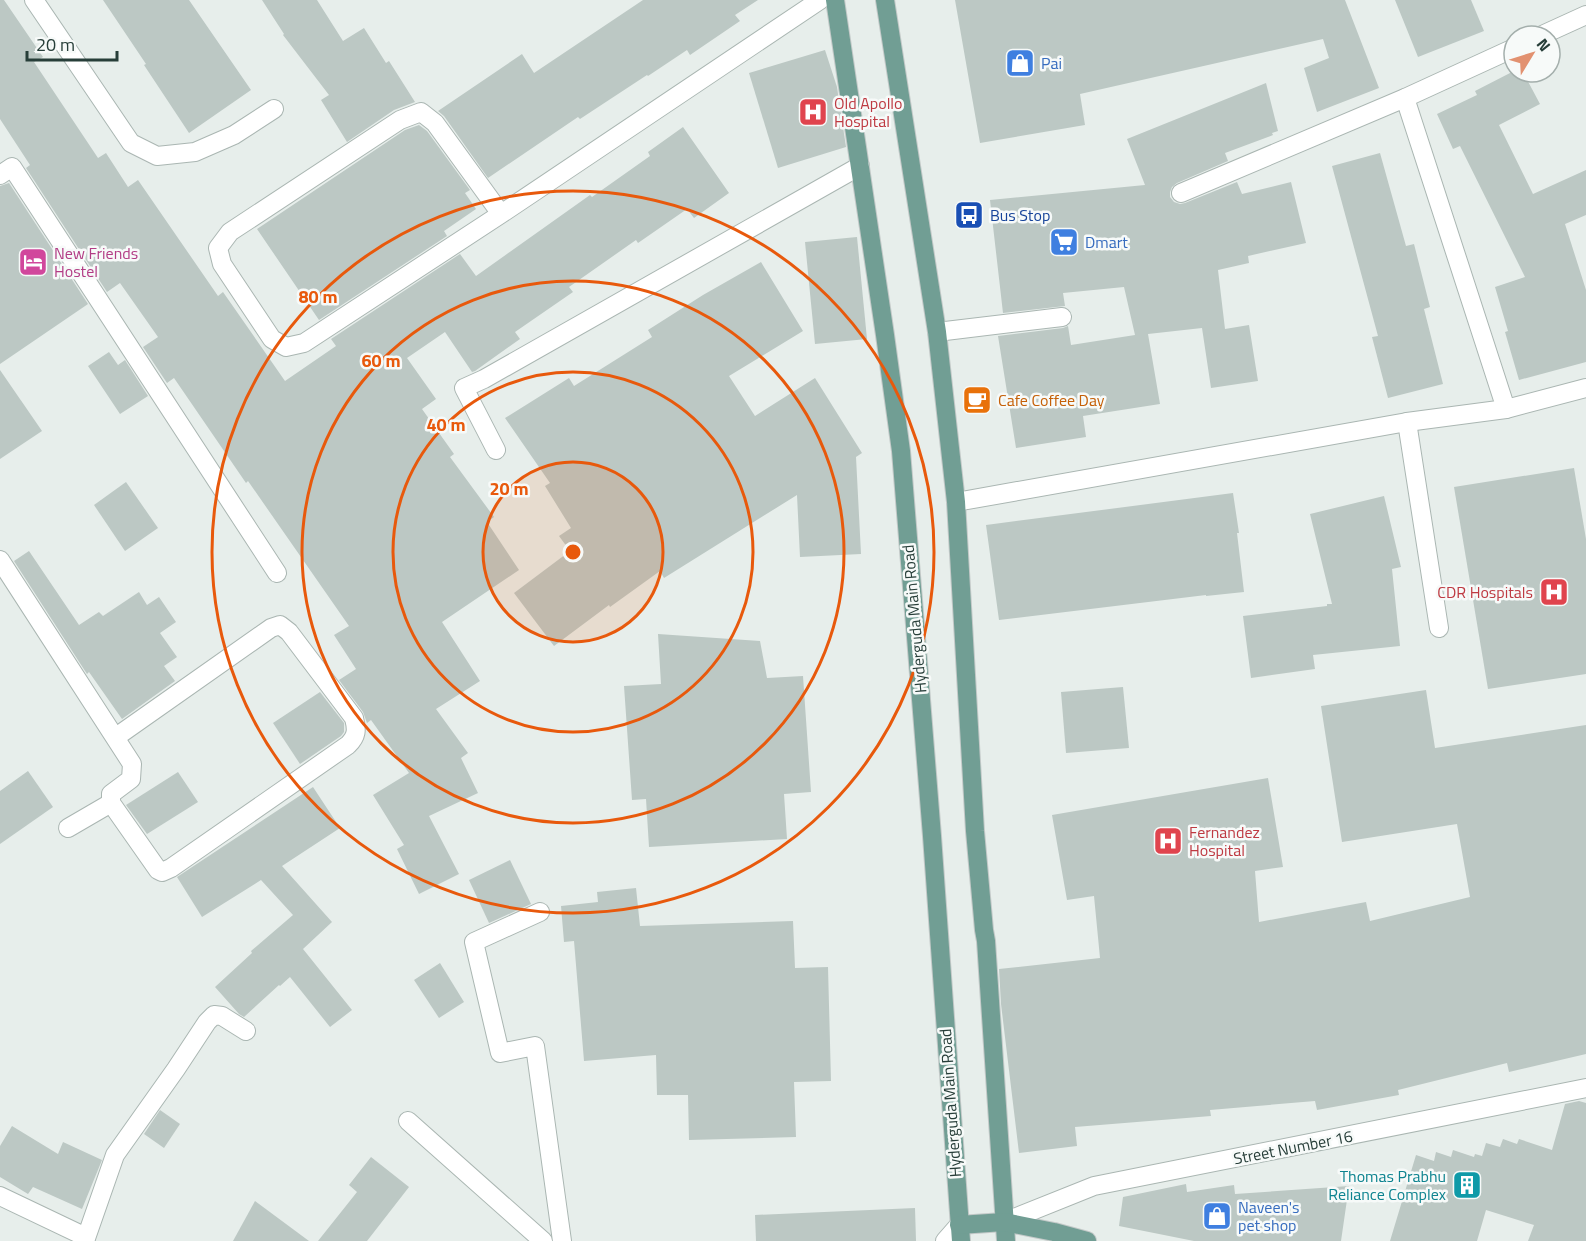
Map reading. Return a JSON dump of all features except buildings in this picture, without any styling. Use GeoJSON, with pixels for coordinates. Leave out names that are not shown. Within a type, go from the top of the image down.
{"type":"FeatureCollection","features":[{"type":"Feature","properties":{"kind":"main road","name":"Hyderguda Main Road"},"geometry":{"type":"LineString","coordinates":[[835,0],[885,334],[900,451],[932,836],[960,1233]]}},
{"type":"Feature","properties":{"kind":"main road"},"geometry":{"type":"LineString","coordinates":[[885,0],[938,332],[956,502],[975,831],[986,941],[1006,1241]]}},
{"type":"Feature","properties":{"kind":"main road"},"geometry":{"type":"LineString","coordinates":[[960,1233],[1004,1222],[1087,1241]]}},
{"type":"Feature","properties":{"kind":"street"},"geometry":{"type":"LineString","coordinates":[[38,2],[131,143],[157,156],[195,152],[234,135],[274,109]]}},
{"type":"Feature","properties":{"kind":"street"},"geometry":{"type":"LineString","coordinates":[[501,214],[435,123],[421,112],[400,120],[230,232],[218,248],[222,264],[272,339],[286,347],[304,343],[501,214],[810,3]]}},
{"type":"Feature","properties":{"kind":"street"},"geometry":{"type":"LineString","coordinates":[[1562,26],[1586,15]]}},
{"type":"Feature","properties":{"kind":"street"},"geometry":{"type":"LineString","coordinates":[[1181,193],[1405,98],[1502,54]]}},
{"type":"Feature","properties":{"kind":"street"},"geometry":{"type":"LineString","coordinates":[[1405,98],[1506,410]]}},
{"type":"Feature","properties":{"kind":"street"},"geometry":{"type":"LineString","coordinates":[[496,450],[464,388],[484,379],[860,166]]}},
{"type":"Feature","properties":{"kind":"street"},"geometry":{"type":"LineString","coordinates":[[0,175],[12,167],[277,573]]}},
{"type":"Feature","properties":{"kind":"street"},"geometry":{"type":"LineString","coordinates":[[938,332],[1062,317]]}},
{"type":"Feature","properties":{"kind":"street"},"geometry":{"type":"LineString","coordinates":[[956,502],[1407,422],[1506,410],[1586,388]]}},
{"type":"Feature","properties":{"kind":"street"},"geometry":{"type":"LineString","coordinates":[[1407,422],[1439,628]]}},
{"type":"Feature","properties":{"kind":"street"},"geometry":{"type":"LineString","coordinates":[[0,560],[132,764],[131,778],[111,794],[111,803],[158,870],[162,872],[348,745],[355,738],[357,728],[354,718],[289,632],[280,625],[264,633],[116,737]]}},
{"type":"Feature","properties":{"kind":"street"},"geometry":{"type":"LineString","coordinates":[[68,828],[111,803]]}},
{"type":"Feature","properties":{"kind":"street"},"geometry":{"type":"LineString","coordinates":[[540,912],[474,942],[500,1053],[535,1046],[562,1241]]}},
{"type":"Feature","properties":{"kind":"street"},"geometry":{"type":"LineString","coordinates":[[0,1196],[85,1239],[115,1155],[207,1022],[214,1015],[222,1016],[246,1031]]}},
{"type":"Feature","properties":{"kind":"street","name":"Street Number 16"},"geometry":{"type":"LineString","coordinates":[[1004,1222],[1094,1186],[1586,1088]]}},
{"type":"Feature","properties":{"kind":"street"},"geometry":{"type":"LineString","coordinates":[[408,1122],[543,1241]]}},
{"type":"Feature","properties":{"kind":"street"},"geometry":{"type":"LineString","coordinates":[[945,1241],[960,1233]]}},
{"type":"Feature","properties":{"kind":"place","name":"Pai"},"geometry":{"type":"Point","coordinates":[1020,63]}},
{"type":"Feature","properties":{"kind":"place","name":"Old Apollo Hospital"},"geometry":{"type":"Point","coordinates":[813,112]}},
{"type":"Feature","properties":{"kind":"place","name":"Bus Stop"},"geometry":{"type":"Point","coordinates":[969,215]}},
{"type":"Feature","properties":{"kind":"place","name":"Dmart"},"geometry":{"type":"Point","coordinates":[1064,242]}},
{"type":"Feature","properties":{"kind":"place","name":"New Friends Hostel"},"geometry":{"type":"Point","coordinates":[33,262]}},
{"type":"Feature","properties":{"kind":"place","name":"Cafe Coffee Day"},"geometry":{"type":"Point","coordinates":[977,400]}},
{"type":"Feature","properties":{"kind":"place","name":"CDR Hospitals"},"geometry":{"type":"Point","coordinates":[1554,592]}},
{"type":"Feature","properties":{"kind":"place","name":"Fernandez Hospital"},"geometry":{"type":"Point","coordinates":[1168,841]}},
{"type":"Feature","properties":{"kind":"place","name":"Thomas Prabhu Reliance Complex"},"geometry":{"type":"Point","coordinates":[1467,1185]}},
{"type":"Feature","properties":{"kind":"place","name":"Naveen's pet shop"},"geometry":{"type":"Point","coordinates":[1217,1216]}}]}
